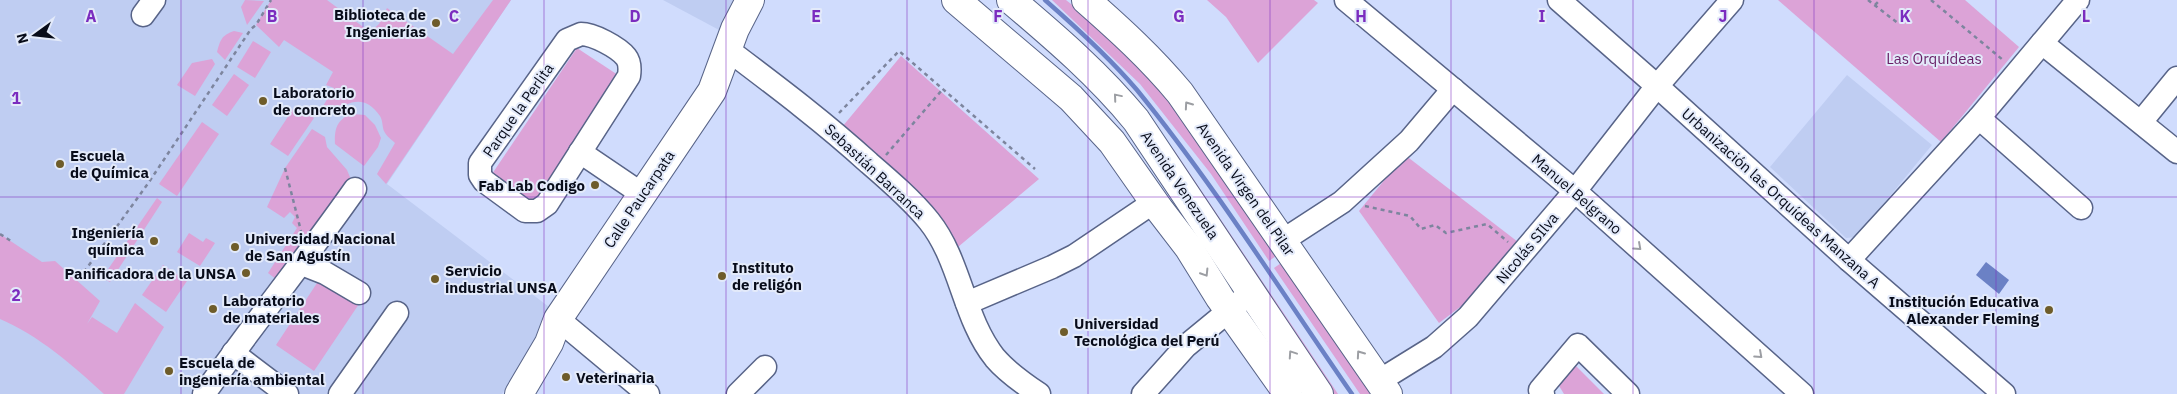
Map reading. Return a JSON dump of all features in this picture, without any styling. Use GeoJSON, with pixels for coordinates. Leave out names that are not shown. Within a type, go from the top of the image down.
{"type":"FeatureCollection","features":[{"type":"Feature","properties":{"kind":"main road","name":"Calle Paucarpata"},"geometry":{"type":"LineString","coordinates":[[519,394],[549,343],[558,319],[712,92],[727,49],[744,8],[750,0]]}},
{"type":"Feature","properties":{"kind":"main road","name":"Avenida Venezuela"},"geometry":{"type":"LineString","coordinates":[[956,0],[1071,98],[1112,142],[1189,248],[1228,310],[1288,394]]}},
{"type":"Feature","properties":{"kind":"main road","name":"Avenida Venezuela"},"geometry":{"type":"LineString","coordinates":[[983,0],[1059,64],[1099,103],[1144,160],[1182,223],[1189,248]]}},
{"type":"Feature","properties":{"kind":"main road","name":"Avenida Venezuela"},"geometry":{"type":"LineString","coordinates":[[1011,0],[1080,59],[1113,92],[1136,120],[1320,394]]}},
{"type":"Feature","properties":{"kind":"main road","name":"Avenida Virgen del Pilar"},"geometry":{"type":"LineString","coordinates":[[1086,0],[1136,44],[1180,93],[1384,388]]}},
{"type":"Feature","properties":{"kind":"street","name":"Manuel Belgrano"},"geometry":{"type":"LineString","coordinates":[[1346,0],[1575,191],[1802,394]]}},
{"type":"Feature","properties":{"kind":"street","name":"Urbanización las Orquídeas Manzana A"},"geometry":{"type":"LineString","coordinates":[[1560,0],[1849,260],[2004,394]]}},
{"type":"Feature","properties":{"kind":"street","name":"Nicolás SIlva"},"geometry":{"type":"LineString","coordinates":[[1384,388],[1468,317],[1575,191],[1657,86],[1732,0]]}},
{"type":"Feature","properties":{"kind":"street"},"geometry":{"type":"LineString","coordinates":[[1849,260],[1978,118],[2078,0]]}},
{"type":"Feature","properties":{"kind":"street","name":"Parque la Perlita"},"geometry":{"type":"LineString","coordinates":[[588,34],[595,36],[626,56],[630,66],[629,76],[580,152],[547,204],[537,211],[525,211],[484,181],[480,175],[480,163],[568,40],[574,36],[588,34]]}},
{"type":"Feature","properties":{"kind":"street"},"geometry":{"type":"LineString","coordinates":[[2042,43],[2177,152]]}},
{"type":"Feature","properties":{"kind":"street","name":"Sebastián Barranca"},"geometry":{"type":"LineString","coordinates":[[727,49],[827,125],[910,200],[930,222],[946,248],[982,337],[996,358],[1028,391]]}},
{"type":"Feature","properties":{"kind":"street"},"geometry":{"type":"LineString","coordinates":[[2141,122],[2177,78]]}},
{"type":"Feature","properties":{"kind":"street"},"geometry":{"type":"LineString","coordinates":[[1282,241],[1342,202],[1409,141],[1453,89]]}},
{"type":"Feature","properties":{"kind":"street"},"geometry":{"type":"LineString","coordinates":[[1978,118],[2081,208]]}},
{"type":"Feature","properties":{"kind":"street"},"geometry":{"type":"LineString","coordinates":[[580,152],[642,194]]}},
{"type":"Feature","properties":{"kind":"street"},"geometry":{"type":"LineString","coordinates":[[204,394],[233,353],[305,261],[355,189]]}},
{"type":"Feature","properties":{"kind":"street"},"geometry":{"type":"LineString","coordinates":[[967,303],[1074,256],[1154,202]]}},
{"type":"Feature","properties":{"kind":"street"},"geometry":{"type":"LineString","coordinates":[[305,261],[359,293]]}},
{"type":"Feature","properties":{"kind":"street"},"geometry":{"type":"LineString","coordinates":[[1143,394],[1186,346],[1251,293]]}},
{"type":"Feature","properties":{"kind":"street"},"geometry":{"type":"LineString","coordinates":[[340,394],[397,313]]}},
{"type":"Feature","properties":{"kind":"street"},"geometry":{"type":"LineString","coordinates":[[558,319],[648,394]]}},
{"type":"Feature","properties":{"kind":"street"},"geometry":{"type":"LineString","coordinates":[[1543,394],[1540,390],[1578,345],[1628,394]]}},
{"type":"Feature","properties":{"kind":"street"},"geometry":{"type":"LineString","coordinates":[[233,353],[288,394]]}},
{"type":"Feature","properties":{"kind":"street"},"geometry":{"type":"LineString","coordinates":[[738,394],[765,367]]}},
{"type":"Feature","properties":{"kind":"path"},"geometry":{"type":"LineString","coordinates":[[84,272],[149,182],[251,29],[256,25],[270,0]]}},
{"type":"Feature","properties":{"kind":"path"},"geometry":{"type":"LineString","coordinates":[[1868,0],[1899,24]]}},
{"type":"Feature","properties":{"kind":"path"},"geometry":{"type":"LineString","coordinates":[[1875,6],[1880,0]]}},
{"type":"Feature","properties":{"kind":"path"},"geometry":{"type":"LineString","coordinates":[[1931,0],[2017,72]]}},
{"type":"Feature","properties":{"kind":"path"},"geometry":{"type":"LineString","coordinates":[[827,125],[899,51],[1035,169]]}},
{"type":"Feature","properties":{"kind":"path"},"geometry":{"type":"LineString","coordinates":[[875,168],[942,90]]}},
{"type":"Feature","properties":{"kind":"path"},"geometry":{"type":"LineString","coordinates":[[285,168],[305,261]]}},
{"type":"Feature","properties":{"kind":"path"},"geometry":{"type":"LineString","coordinates":[[1342,202],[1410,216],[1421,229],[1435,225],[1446,233],[1487,224],[1521,253]]}},
{"type":"Feature","properties":{"kind":"path"},"geometry":{"type":"LineString","coordinates":[[0,234],[11,241]]}},
{"type":"Feature","properties":{"kind":"shaded area","name":"Universidad Nacional de San Agustín"},"geometry":{"type":"Polygon","coordinates":[[[0,0],[511,0],[387,184],[553,310],[502,394],[0,394],[0,0]]]}},
{"type":"Feature","properties":{"kind":"shaded area"},"geometry":{"type":"Polygon","coordinates":[[[663,0],[739,0],[721,31],[663,0]]]}},
{"type":"Feature","properties":{"kind":"shaded area"},"geometry":{"type":"Polygon","coordinates":[[[1847,75],[1932,145],[1856,237],[1846,238],[1770,167],[1847,75]]]}},
{"type":"Feature","properties":{"kind":"green space"},"geometry":{"type":"Polygon","coordinates":[[[245,0],[264,1],[247,25],[241,7],[245,0]]]}},
{"type":"Feature","properties":{"kind":"green space"},"geometry":{"type":"Polygon","coordinates":[[[271,0],[327,0],[370,32],[379,24],[387,8],[453,54],[493,0],[511,0],[386,184],[377,174],[395,143],[385,133],[380,116],[374,109],[363,102],[345,105],[332,113],[323,106],[334,88],[326,85],[333,72],[284,40],[279,47],[256,25],[271,0]]]}},
{"type":"Feature","properties":{"kind":"green space"},"geometry":{"type":"Polygon","coordinates":[[[1052,0],[1066,0],[1120,43],[1153,74],[1279,254],[1269,261],[1211,174],[1140,84],[1052,0]]]}},
{"type":"Feature","properties":{"kind":"green space"},"geometry":{"type":"Polygon","coordinates":[[[1207,0],[1314,0],[1318,3],[1258,63],[1226,17],[1207,0]]]}},
{"type":"Feature","properties":{"kind":"green space","name":"Las Orquídeas"},"geometry":{"type":"Polygon","coordinates":[[[1778,0],[1965,0],[2019,47],[1941,142],[1778,0]]]}},
{"type":"Feature","properties":{"kind":"green space"},"geometry":{"type":"Polygon","coordinates":[[[234,31],[243,33],[225,60],[217,52],[218,48],[224,36],[234,31]]]}},
{"type":"Feature","properties":{"kind":"green space"},"geometry":{"type":"Polygon","coordinates":[[[253,41],[271,52],[255,78],[237,67],[253,41]]]}},
{"type":"Feature","properties":{"kind":"green space"},"geometry":{"type":"Polygon","coordinates":[[[577,48],[621,77],[535,206],[492,174],[577,48]]]}},
{"type":"Feature","properties":{"kind":"green space"},"geometry":{"type":"Polygon","coordinates":[[[901,56],[1039,179],[958,247],[945,224],[842,127],[901,56]]]}},
{"type":"Feature","properties":{"kind":"green space"},"geometry":{"type":"Polygon","coordinates":[[[212,59],[215,64],[195,96],[177,85],[192,63],[212,59]]]}},
{"type":"Feature","properties":{"kind":"green space"},"geometry":{"type":"Polygon","coordinates":[[[234,74],[249,85],[227,116],[212,105],[234,74]]]}},
{"type":"Feature","properties":{"kind":"green space"},"geometry":{"type":"Polygon","coordinates":[[[1131,94],[1174,150],[1338,394],[1332,394],[1131,94]]]}},
{"type":"Feature","properties":{"kind":"green space"},"geometry":{"type":"Polygon","coordinates":[[[295,106],[314,118],[288,156],[270,144],[295,106]]]}},
{"type":"Feature","properties":{"kind":"green space"},"geometry":{"type":"Polygon","coordinates":[[[352,114],[365,115],[375,125],[381,138],[378,147],[364,166],[335,144],[335,134],[338,125],[343,119],[352,114]]]}},
{"type":"Feature","properties":{"kind":"green space"},"geometry":{"type":"Polygon","coordinates":[[[202,122],[219,134],[177,196],[159,184],[202,122]]]}},
{"type":"Feature","properties":{"kind":"green space"},"geometry":{"type":"Polygon","coordinates":[[[312,129],[325,137],[327,147],[347,170],[355,189],[285,286],[268,273],[297,228],[292,223],[295,217],[290,212],[284,218],[267,207],[285,168],[312,129]]]}},
{"type":"Feature","properties":{"kind":"green space"},"geometry":{"type":"Polygon","coordinates":[[[1405,155],[1518,242],[1472,298],[1439,323],[1359,211],[1405,155]]]}},
{"type":"Feature","properties":{"kind":"green space"},"geometry":{"type":"Polygon","coordinates":[[[157,198],[162,202],[110,282],[102,278],[157,198]]]}},
{"type":"Feature","properties":{"kind":"green space"},"geometry":{"type":"Polygon","coordinates":[[[189,233],[203,242],[206,238],[215,243],[200,266],[177,252],[189,233]]]}},
{"type":"Feature","properties":{"kind":"green space"},"geometry":{"type":"Polygon","coordinates":[[[0,234],[42,262],[55,261],[100,301],[87,324],[92,317],[117,333],[135,303],[164,327],[124,394],[104,394],[42,342],[0,319],[0,234]]]}},
{"type":"Feature","properties":{"kind":"green space"},"geometry":{"type":"Polygon","coordinates":[[[1284,261],[1377,394],[1360,394],[1274,268],[1284,261]]]}},
{"type":"Feature","properties":{"kind":"green space"},"geometry":{"type":"Polygon","coordinates":[[[163,265],[187,281],[166,312],[142,295],[163,265]]]}},
{"type":"Feature","properties":{"kind":"green space"},"geometry":{"type":"Polygon","coordinates":[[[323,274],[361,301],[314,371],[276,345],[323,274]]]}},
{"type":"Feature","properties":{"kind":"green space"},"geometry":{"type":"Polygon","coordinates":[[[1570,360],[1604,394],[1564,394],[1553,376],[1570,360]]]}},
{"type":"Feature","properties":{"kind":"water"},"geometry":{"type":"Polygon","coordinates":[[[1986,262],[2009,280],[1999,294],[1976,275],[1986,262]]]}},
{"type":"Feature","properties":{"kind":"waterway"},"geometry":{"type":"LineString","coordinates":[[1045,0],[1115,66],[1166,126],[1248,240],[1352,394]]}},
{"type":"Feature","properties":{"kind":"place","name":"Biblioteca de Ingenierías"},"geometry":{"type":"Point","coordinates":[436,23]}},
{"type":"Feature","properties":{"kind":"place","name":"Laboratorio de concreto"},"geometry":{"type":"Point","coordinates":[263,101]}},
{"type":"Feature","properties":{"kind":"place","name":"Escuela de Química"},"geometry":{"type":"Point","coordinates":[60,164]}},
{"type":"Feature","properties":{"kind":"place","name":"Fab Lab Codigo"},"geometry":{"type":"Point","coordinates":[595,185]}},
{"type":"Feature","properties":{"kind":"place","name":"Ingeniería química"},"geometry":{"type":"Point","coordinates":[154,241]}},
{"type":"Feature","properties":{"kind":"place","name":"Universidad Nacional de San Agustín"},"geometry":{"type":"Point","coordinates":[235,247]}},
{"type":"Feature","properties":{"kind":"place","name":"Panificadora de la UNSA"},"geometry":{"type":"Point","coordinates":[246,273]}},
{"type":"Feature","properties":{"kind":"place","name":"Instituto de religón"},"geometry":{"type":"Point","coordinates":[722,276]}},
{"type":"Feature","properties":{"kind":"place","name":"Servicio industrial UNSA"},"geometry":{"type":"Point","coordinates":[435,279]}},
{"type":"Feature","properties":{"kind":"place","name":"Laboratorio de materiales"},"geometry":{"type":"Point","coordinates":[213,309]}},
{"type":"Feature","properties":{"kind":"place","name":"Institución Educativa Alexander Fleming"},"geometry":{"type":"Point","coordinates":[2049,310]}},
{"type":"Feature","properties":{"kind":"place","name":"Universidad Tecnológica del Perú"},"geometry":{"type":"Point","coordinates":[1064,332]}},
{"type":"Feature","properties":{"kind":"place","name":"Escuela de ingeniería ambiental"},"geometry":{"type":"Point","coordinates":[169,371]}},
{"type":"Feature","properties":{"kind":"place","name":"Veterinaria"},"geometry":{"type":"Point","coordinates":[566,377]}}]}
